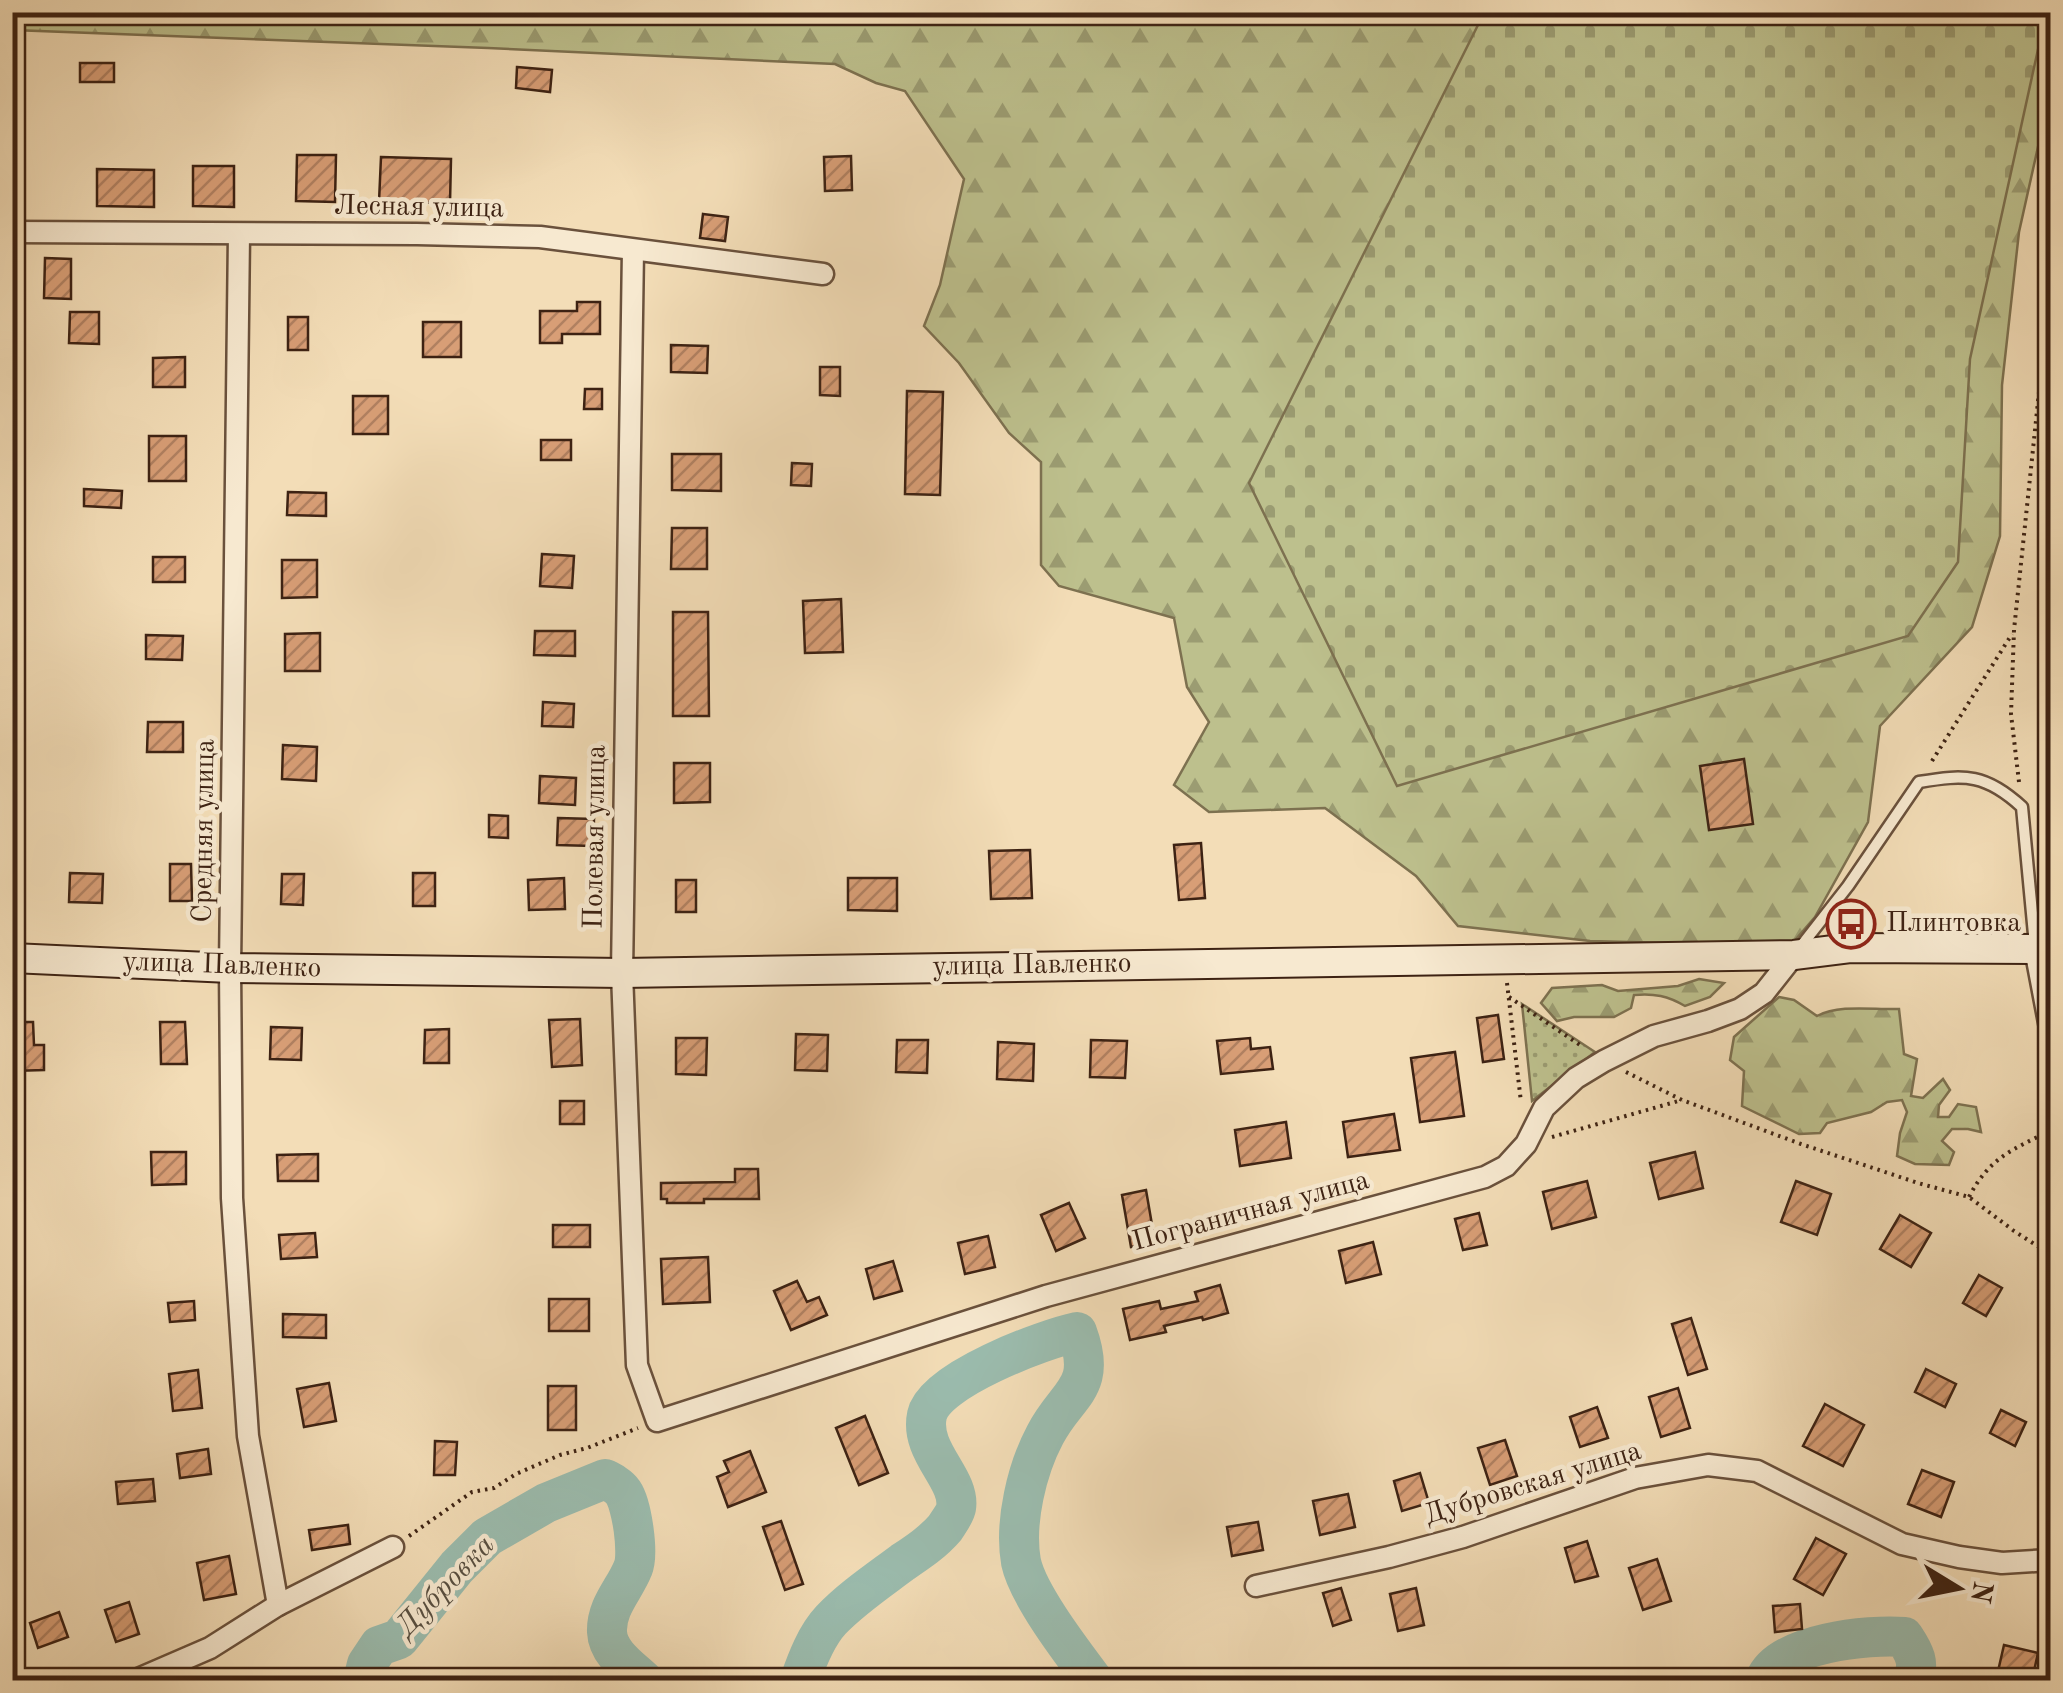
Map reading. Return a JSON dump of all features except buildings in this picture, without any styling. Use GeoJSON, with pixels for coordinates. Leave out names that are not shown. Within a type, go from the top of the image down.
{"type":"FeatureCollection","features":[{"type":"Feature","properties":{"kind":"street","name":"Лесная улица"},"geometry":{"type":"LineString","coordinates":[[12,232],[540,237],[823,274]]}},
{"type":"Feature","properties":{"kind":"street","name":"Средняя улица"},"geometry":{"type":"LineString","coordinates":[[239,234],[230,968],[232,1198],[248,1436],[278,1605]]}},
{"type":"Feature","properties":{"kind":"street","name":"Полевая улица"},"geometry":{"type":"LineString","coordinates":[[634,250],[622,973],[637,1366],[657,1421]]}},
{"type":"Feature","properties":{"kind":"street","name":"улица Павленко"},"geometry":{"type":"LineString","coordinates":[[12,958],[230,968],[622,973],[1794,955],[1850,948],[2043,948]]}},
{"type":"Feature","properties":{"kind":"street"},"geometry":{"type":"LineString","coordinates":[[2043,948],[2050,1028]]}},
{"type":"Feature","properties":{"kind":"street","name":"Пограничная улица"},"geometry":{"type":"LineString","coordinates":[[657,1421],[1046,1296],[1485,1176],[1506,1166],[1526,1144],[1544,1108],[1576,1078],[1654,1036],[1740,1009],[1764,992],[1794,955]]}},
{"type":"Feature","properties":{"kind":"street","name":"Дубровская улица"},"geometry":{"type":"LineString","coordinates":[[1256,1586],[1389,1557],[1462,1537],[1636,1478],[1708,1465],[1757,1471],[1902,1544],[1959,1558],[2050,1560]]}},
{"type":"Feature","properties":{"kind":"street"},"geometry":{"type":"LineString","coordinates":[[136,1680],[210,1648],[278,1605],[393,1547]]}},
{"type":"Feature","properties":{"kind":"lane"},"geometry":{"type":"LineString","coordinates":[[1794,955],[1848,886],[1919,782],[1946,777],[1972,777],[2002,788],[2022,807],[2043,948]]}},
{"type":"Feature","properties":{"kind":"path"},"geometry":{"type":"LineString","coordinates":[[2022,807],[2011,714],[2014,630],[2050,301]]}},
{"type":"Feature","properties":{"kind":"path"},"geometry":{"type":"LineString","coordinates":[[1919,782],[2014,630]]}},
{"type":"Feature","properties":{"kind":"path"},"geometry":{"type":"LineString","coordinates":[[1504,958],[1526,1144],[1682,1100]]}},
{"type":"Feature","properties":{"kind":"path"},"geometry":{"type":"LineString","coordinates":[[1509,997],[1604,1060],[1682,1100],[1818,1150],[1968,1197],[2050,1254]]}},
{"type":"Feature","properties":{"kind":"path"},"geometry":{"type":"LineString","coordinates":[[1968,1197],[1977,1180],[2004,1153],[2050,1131]]}},
{"type":"Feature","properties":{"kind":"path"},"geometry":{"type":"LineString","coordinates":[[393,1547],[472,1492],[494,1488],[560,1455],[657,1421]]}},
{"type":"Feature","properties":{"kind":"green space"},"geometry":{"type":"Polygon","coordinates":[[[13,12],[2050,13],[2050,93],[2019,232],[2002,385],[2000,536],[1972,627],[1880,726],[1868,822],[1815,917],[1790,946],[1590,941],[1458,926],[1416,876],[1325,808],[1209,812],[1174,785],[1209,722],[1187,687],[1174,618],[1059,586],[1041,565],[1041,462],[1009,433],[959,363],[924,326],[940,285],[964,179],[905,91],[835,64],[13,30],[13,12]]]}},
{"type":"Feature","properties":{"kind":"green space"},"geometry":{"type":"Polygon","coordinates":[[[1484,13],[2046,13],[1970,359],[1958,562],[1908,636],[1397,786],[1249,483],[1484,13]]]}},
{"type":"Feature","properties":{"kind":"green space"},"geometry":{"type":"Polygon","coordinates":[[[1699,979],[1724,983],[1710,997],[1685,1006],[1661,996],[1634,995],[1631,1008],[1614,1017],[1557,1021],[1541,1003],[1552,988],[1602,985],[1618,991],[1678,986],[1699,979]]]}},
{"type":"Feature","properties":{"kind":"green space"},"geometry":{"type":"Polygon","coordinates":[[[1779,997],[1794,1000],[1817,1016],[1846,1009],[1899,1009],[1904,1054],[1917,1059],[1911,1096],[1923,1098],[1943,1079],[1950,1090],[1939,1105],[1938,1117],[1949,1117],[1958,1104],[1976,1107],[1981,1132],[1952,1129],[1942,1141],[1954,1152],[1949,1165],[1915,1164],[1897,1156],[1907,1112],[1902,1100],[1827,1123],[1820,1133],[1799,1134],[1742,1106],[1744,1071],[1730,1060],[1734,1037],[1779,997]]]}},
{"type":"Feature","properties":{"kind":"green space"},"geometry":{"type":"Polygon","coordinates":[[[1522,1004],[1595,1052],[1532,1101],[1522,1004]]]}},
{"type":"Feature","properties":{"kind":"waterway","name":"Дубровка"},"geometry":{"type":"LineString","coordinates":[[800,1680],[816,1641],[831,1620],[930,1542],[954,1513],[956,1497],[926,1428],[934,1402],[949,1388],[992,1363],[1077,1332],[1083,1351],[1082,1378],[1045,1435],[1033,1464],[1021,1513],[1019,1546],[1032,1590],[1093,1680]]}},
{"type":"Feature","properties":{"kind":"waterway","name":"Дубровка"},"geometry":{"type":"LineString","coordinates":[[363,1680],[367,1664],[379,1646],[399,1639],[457,1567],[487,1537],[546,1503],[605,1479],[626,1498],[635,1552],[633,1568],[610,1614],[608,1640],[620,1659],[643,1680]]}},
{"type":"Feature","properties":{"kind":"waterway","name":"Дубровка"},"geometry":{"type":"LineString","coordinates":[[1765,1680],[1774,1667],[1806,1649],[1889,1636],[1904,1637],[1911,1648],[1916,1663],[1912,1680]]}},
{"type":"Feature","properties":{"kind":"place","name":"Плинтовка"},"geometry":{"type":"Point","coordinates":[1851,924]}}]}
